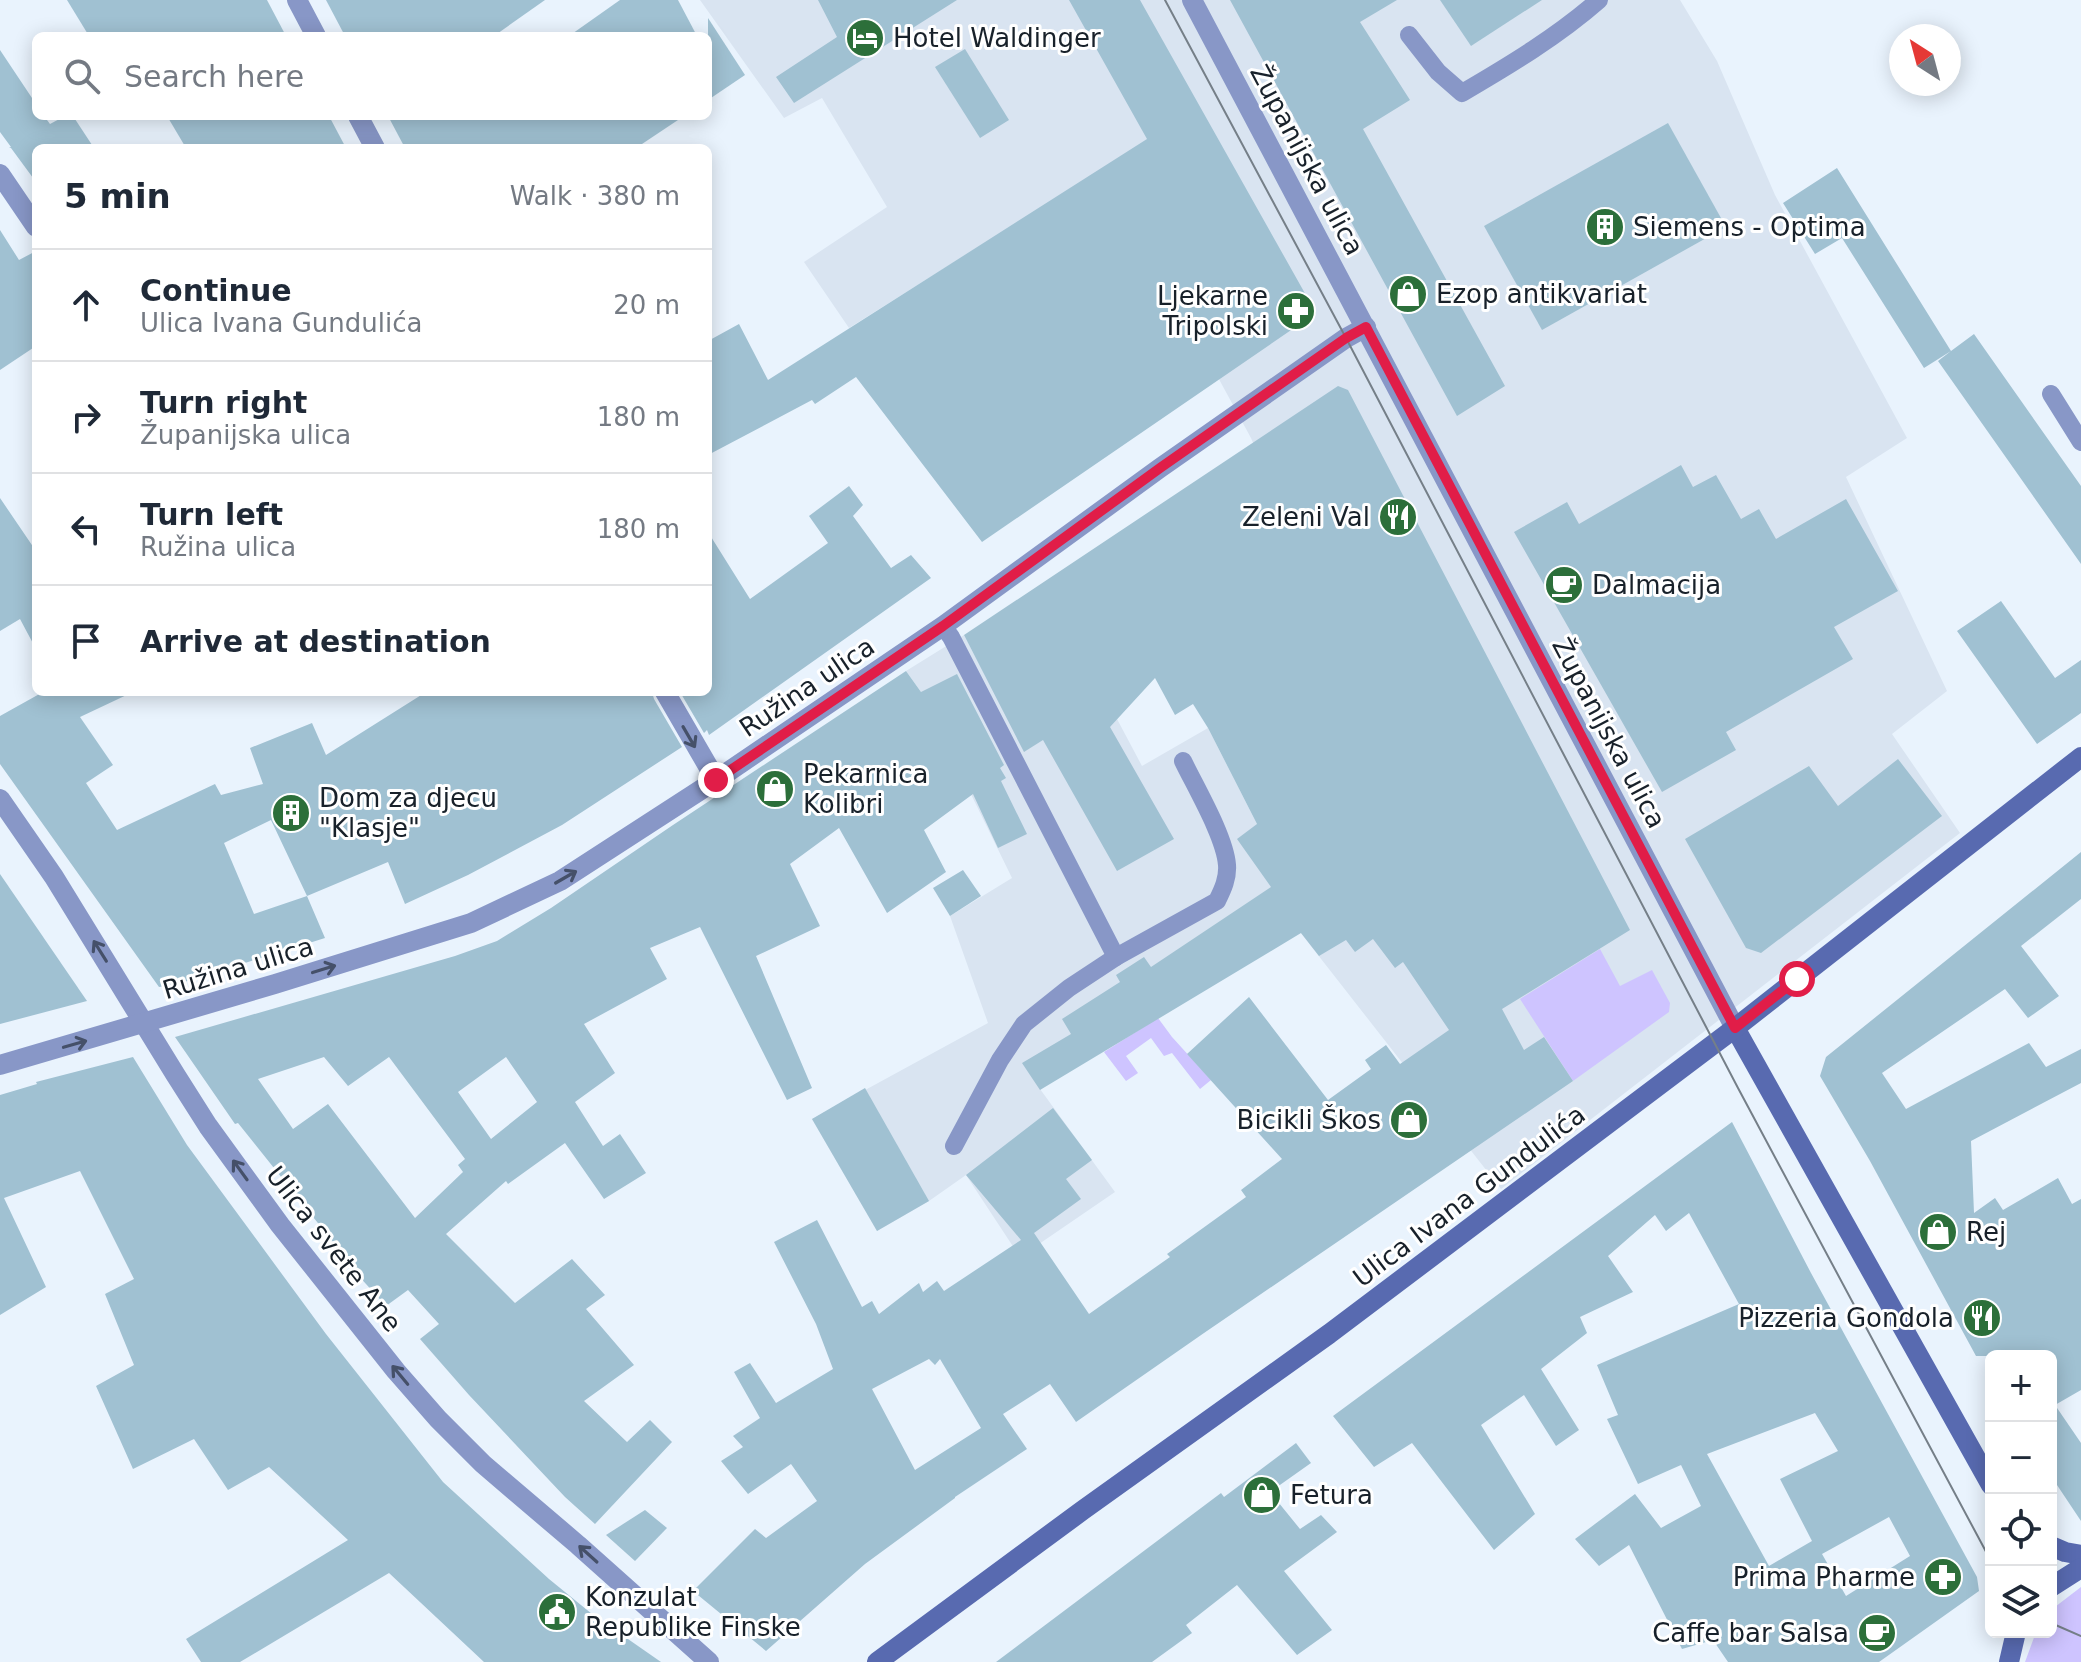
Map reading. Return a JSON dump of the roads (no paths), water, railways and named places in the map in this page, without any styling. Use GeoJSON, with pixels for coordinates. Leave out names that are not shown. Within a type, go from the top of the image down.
{"type":"FeatureCollection","features":[{"type":"Feature","properties":{"kind":"main road","name":"Ulica Ivana Gundulića"},"geometry":{"type":"LineString","coordinates":[[877,1662],[1329,1334],[1735,1028],[2081,757]]}},
{"type":"Feature","properties":{"kind":"main road","name":"Županijska ulica"},"geometry":{"type":"LineString","coordinates":[[1735,1028],[1985,1474]]}},
{"type":"Feature","properties":{"kind":"main road"},"geometry":{"type":"LineString","coordinates":[[2057,1549],[2081,1555]]}},
{"type":"Feature","properties":{"kind":"main road"},"geometry":{"type":"LineString","coordinates":[[2057,1583],[2081,1568]]}},
{"type":"Feature","properties":{"kind":"street"},"geometry":{"type":"LineString","coordinates":[[297,0],[314,32]]}},
{"type":"Feature","properties":{"kind":"street","name":"Županijska ulica"},"geometry":{"type":"LineString","coordinates":[[1192,0],[1735,1028]]}},
{"type":"Feature","properties":{"kind":"street"},"geometry":{"type":"LineString","coordinates":[[360,120],[373,144]]}},
{"type":"Feature","properties":{"kind":"street"},"geometry":{"type":"LineString","coordinates":[[0,174],[32,221]]}},
{"type":"Feature","properties":{"kind":"street","name":"Ružina ulica"},"geometry":{"type":"LineString","coordinates":[[0,1065],[471,923],[560,881],[943,626],[1160,468],[1366,327]]}},
{"type":"Feature","properties":{"kind":"street"},"geometry":{"type":"LineString","coordinates":[[667,696],[716,780]]}},
{"type":"Feature","properties":{"kind":"street","name":"Ulica svete Ane"},"geometry":{"type":"LineString","coordinates":[[0,799],[54,877],[208,1126],[280,1225],[396,1371],[483,1464],[709,1662]]}},
{"type":"Feature","properties":{"kind":"street"},"geometry":{"type":"LineString","coordinates":[[1999,1662],[2012,1646]]}},
{"type":"Feature","properties":{"kind":"lane"},"geometry":{"type":"LineString","coordinates":[[1409,35],[1438,72],[1462,93],[1565,28],[1599,0]]}},
{"type":"Feature","properties":{"kind":"lane"},"geometry":{"type":"LineString","coordinates":[[2051,394],[2081,442]]}},
{"type":"Feature","properties":{"kind":"lane"},"geometry":{"type":"LineString","coordinates":[[943,626],[1116,957]]}},
{"type":"Feature","properties":{"kind":"lane"},"geometry":{"type":"LineString","coordinates":[[954,1146],[1000,1060],[1024,1024],[1069,988],[1116,957],[1217,901],[1225,886],[1227,865],[1223,843],[1183,761]]}},
{"type":"Feature","properties":{"kind":"tram line"},"geometry":{"type":"LineString","coordinates":[[1165,0],[1985,1550]]}},
{"type":"Feature","properties":{"kind":"tram line"},"geometry":{"type":"LineString","coordinates":[[2057,1626],[2081,1636]]}},
{"type":"Feature","properties":{"kind":"place","name":"Hotel Waldinger"},"geometry":{"type":"Point","coordinates":[865,38]}},
{"type":"Feature","properties":{"kind":"place","name":"Siemens - Optima"},"geometry":{"type":"Point","coordinates":[1605,227]}},
{"type":"Feature","properties":{"kind":"place","name":"Ezop antikvariat"},"geometry":{"type":"Point","coordinates":[1408,294]}},
{"type":"Feature","properties":{"kind":"place","name":"Ljekarne Tripolski"},"geometry":{"type":"Point","coordinates":[1296,311]}},
{"type":"Feature","properties":{"kind":"place","name":"Zeleni Val"},"geometry":{"type":"Point","coordinates":[1398,517]}},
{"type":"Feature","properties":{"kind":"place","name":"Dalmacija"},"geometry":{"type":"Point","coordinates":[1564,585]}},
{"type":"Feature","properties":{"kind":"place","name":"Pekarnica Kolibri"},"geometry":{"type":"Point","coordinates":[775,789]}},
{"type":"Feature","properties":{"kind":"place","name":"Dom za djecu \"Klasje\""},"geometry":{"type":"Point","coordinates":[291,813]}},
{"type":"Feature","properties":{"kind":"place","name":"Bicikli Škos"},"geometry":{"type":"Point","coordinates":[1409,1120]}},
{"type":"Feature","properties":{"kind":"place","name":"Rej"},"geometry":{"type":"Point","coordinates":[1938,1232]}},
{"type":"Feature","properties":{"kind":"place","name":"Pizzeria Gondola"},"geometry":{"type":"Point","coordinates":[1982,1318]}},
{"type":"Feature","properties":{"kind":"place","name":"Fetura"},"geometry":{"type":"Point","coordinates":[1262,1495]}},
{"type":"Feature","properties":{"kind":"place","name":"Prima Pharme"},"geometry":{"type":"Point","coordinates":[1943,1577]}},
{"type":"Feature","properties":{"kind":"place","name":"Konzulat Republike Finske"},"geometry":{"type":"Point","coordinates":[557,1612]}},
{"type":"Feature","properties":{"kind":"place","name":"Caffe bar Salsa"},"geometry":{"type":"Point","coordinates":[1877,1633]}}]}
